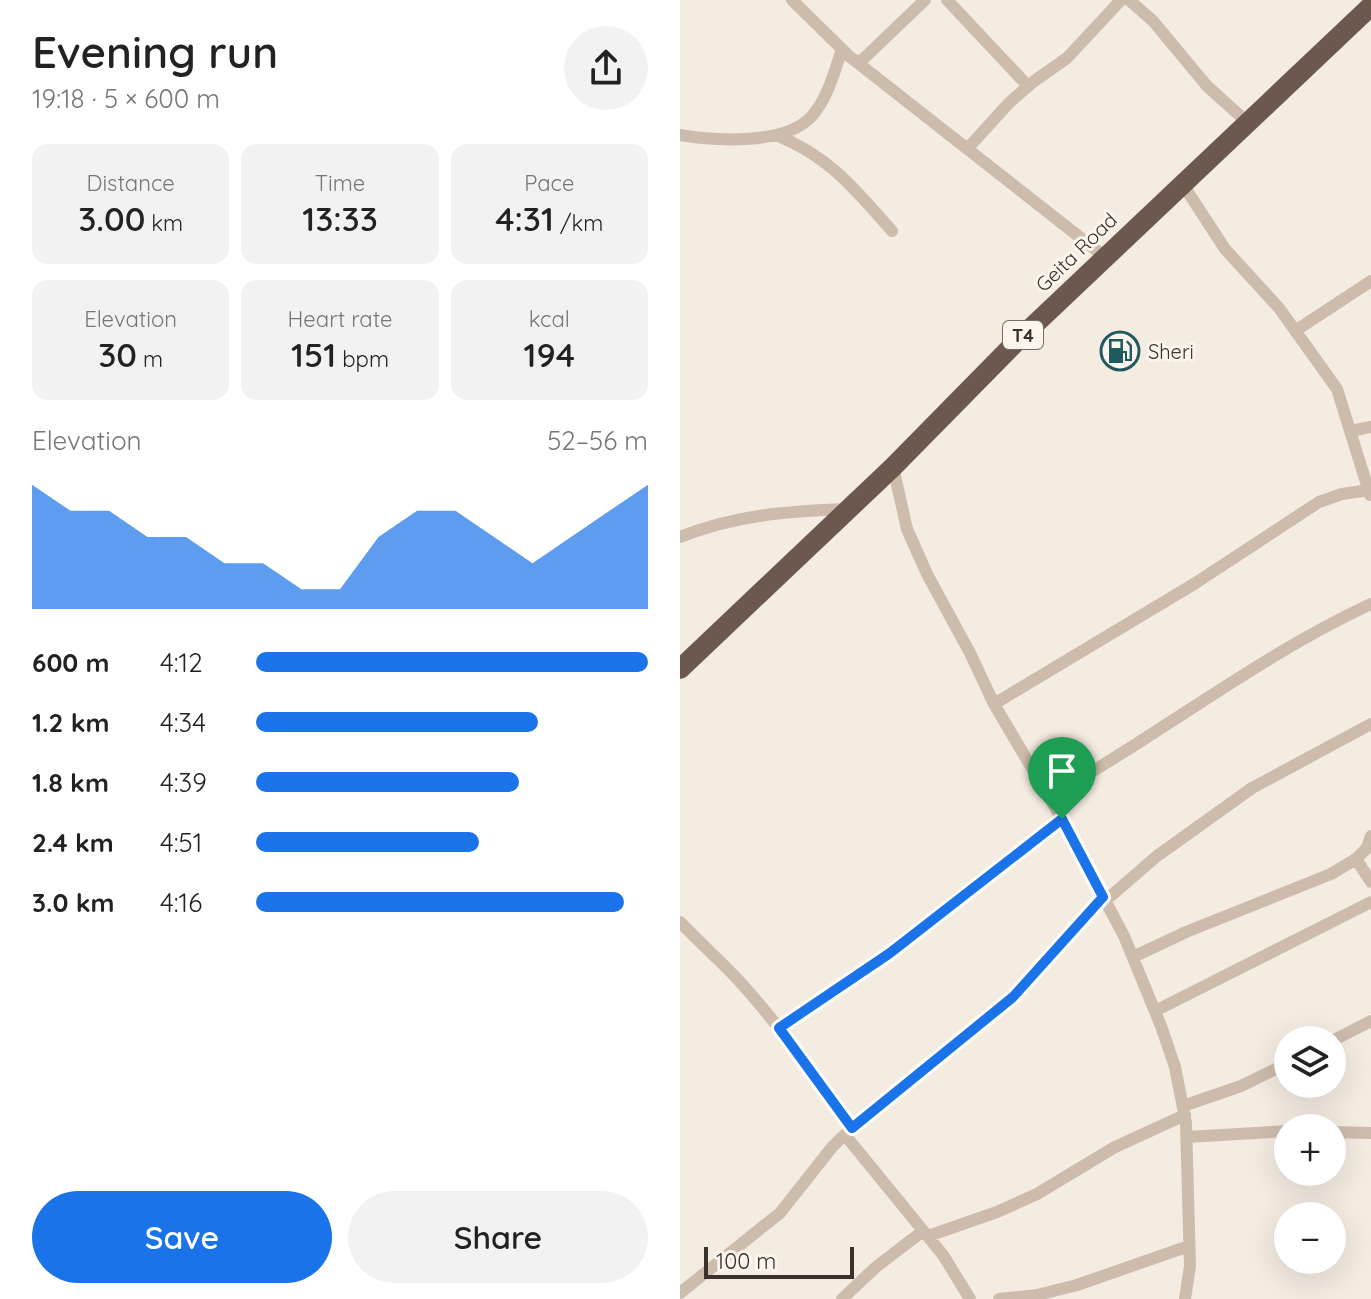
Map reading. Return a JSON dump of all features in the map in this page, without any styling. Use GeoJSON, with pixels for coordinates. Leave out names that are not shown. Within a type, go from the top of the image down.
{"type":"FeatureCollection","features":[{"type":"Feature","properties":{"kind":"highway","name":"Geita Road"},"geometry":{"type":"LineString","coordinates":[[680,669],[893,467],[1014,344],[1371,6]]}},
{"type":"Feature","properties":{"kind":"street"},"geometry":{"type":"LineString","coordinates":[[792,0],[859,63],[1105,257]]}},
{"type":"Feature","properties":{"kind":"street"},"geometry":{"type":"LineString","coordinates":[[859,63],[925,0]]}},
{"type":"Feature","properties":{"kind":"street"},"geometry":{"type":"LineString","coordinates":[[947,0],[1028,86]]}},
{"type":"Feature","properties":{"kind":"street"},"geometry":{"type":"LineString","coordinates":[[968,148],[1028,86],[1067,58],[1121,0]]}},
{"type":"Feature","properties":{"kind":"street"},"geometry":{"type":"LineString","coordinates":[[1129,0],[1153,21],[1207,86],[1248,123]]}},
{"type":"Feature","properties":{"kind":"street"},"geometry":{"type":"LineString","coordinates":[[680,135],[759,138],[788,132],[810,118],[829,90],[842,49]]}},
{"type":"Feature","properties":{"kind":"street"},"geometry":{"type":"LineString","coordinates":[[776,135],[811,151],[829,164],[892,231]]}},
{"type":"Feature","properties":{"kind":"street"},"geometry":{"type":"LineString","coordinates":[[994,704],[1194,584],[1319,502],[1342,494],[1370,495],[1337,389],[1279,308],[1225,249],[1182,183]]}},
{"type":"Feature","properties":{"kind":"street"},"geometry":{"type":"LineString","coordinates":[[1295,331],[1371,281]]}},
{"type":"Feature","properties":{"kind":"street"},"geometry":{"type":"LineString","coordinates":[[1351,431],[1371,427]]}},
{"type":"Feature","properties":{"kind":"street"},"geometry":{"type":"LineString","coordinates":[[893,467],[907,529],[994,704],[1062,819],[1133,957],[1175,1067],[1187,1137],[1190,1266],[1185,1299]]}},
{"type":"Feature","properties":{"kind":"street"},"geometry":{"type":"LineString","coordinates":[[680,537],[751,516],[847,509]]}},
{"type":"Feature","properties":{"kind":"street"},"geometry":{"type":"LineString","coordinates":[[1049,797],[1105,765],[1322,627],[1371,604]]}},
{"type":"Feature","properties":{"kind":"street"},"geometry":{"type":"LineString","coordinates":[[680,1293],[780,1213],[849,1131],[1013,997],[1104,899],[1252,788],[1371,724]]}},
{"type":"Feature","properties":{"kind":"street"},"geometry":{"type":"LineString","coordinates":[[779,1028],[910,938],[1062,819]]}},
{"type":"Feature","properties":{"kind":"street"},"geometry":{"type":"LineString","coordinates":[[1133,957],[1199,926],[1331,874],[1356,859],[1367,848],[1371,836]]}},
{"type":"Feature","properties":{"kind":"street"},"geometry":{"type":"LineString","coordinates":[[1356,859],[1371,882]]}},
{"type":"Feature","properties":{"kind":"street"},"geometry":{"type":"LineString","coordinates":[[1155,1011],[1371,902]]}},
{"type":"Feature","properties":{"kind":"street"},"geometry":{"type":"LineString","coordinates":[[680,922],[739,981],[779,1028],[849,1131],[943,1255],[970,1299]]}},
{"type":"Feature","properties":{"kind":"street"},"geometry":{"type":"LineString","coordinates":[[1346,1034],[1371,1021]]}},
{"type":"Feature","properties":{"kind":"street"},"geometry":{"type":"LineString","coordinates":[[842,1299],[876,1267],[925,1234],[969,1224],[1010,1206],[1184,1110],[1274,1070]]}},
{"type":"Feature","properties":{"kind":"street"},"geometry":{"type":"LineString","coordinates":[[1187,1137],[1274,1132]]}},
{"type":"Feature","properties":{"kind":"street"},"geometry":{"type":"LineString","coordinates":[[1346,1132],[1371,1133]]}},
{"type":"Feature","properties":{"kind":"street"},"geometry":{"type":"LineString","coordinates":[[999,1299],[1037,1295],[1077,1285],[1189,1246]]}},
{"type":"Feature","properties":{"kind":"place","name":"Sheri"},"geometry":{"type":"Point","coordinates":[1120,351]}},
{"type":"Feature","properties":{"kind":"route"},"geometry":{"type":"LineString","coordinates":[[1062,819],[1103,897],[1013,997],[852,1128],[779,1028],[890,953],[1062,819]]}}]}
